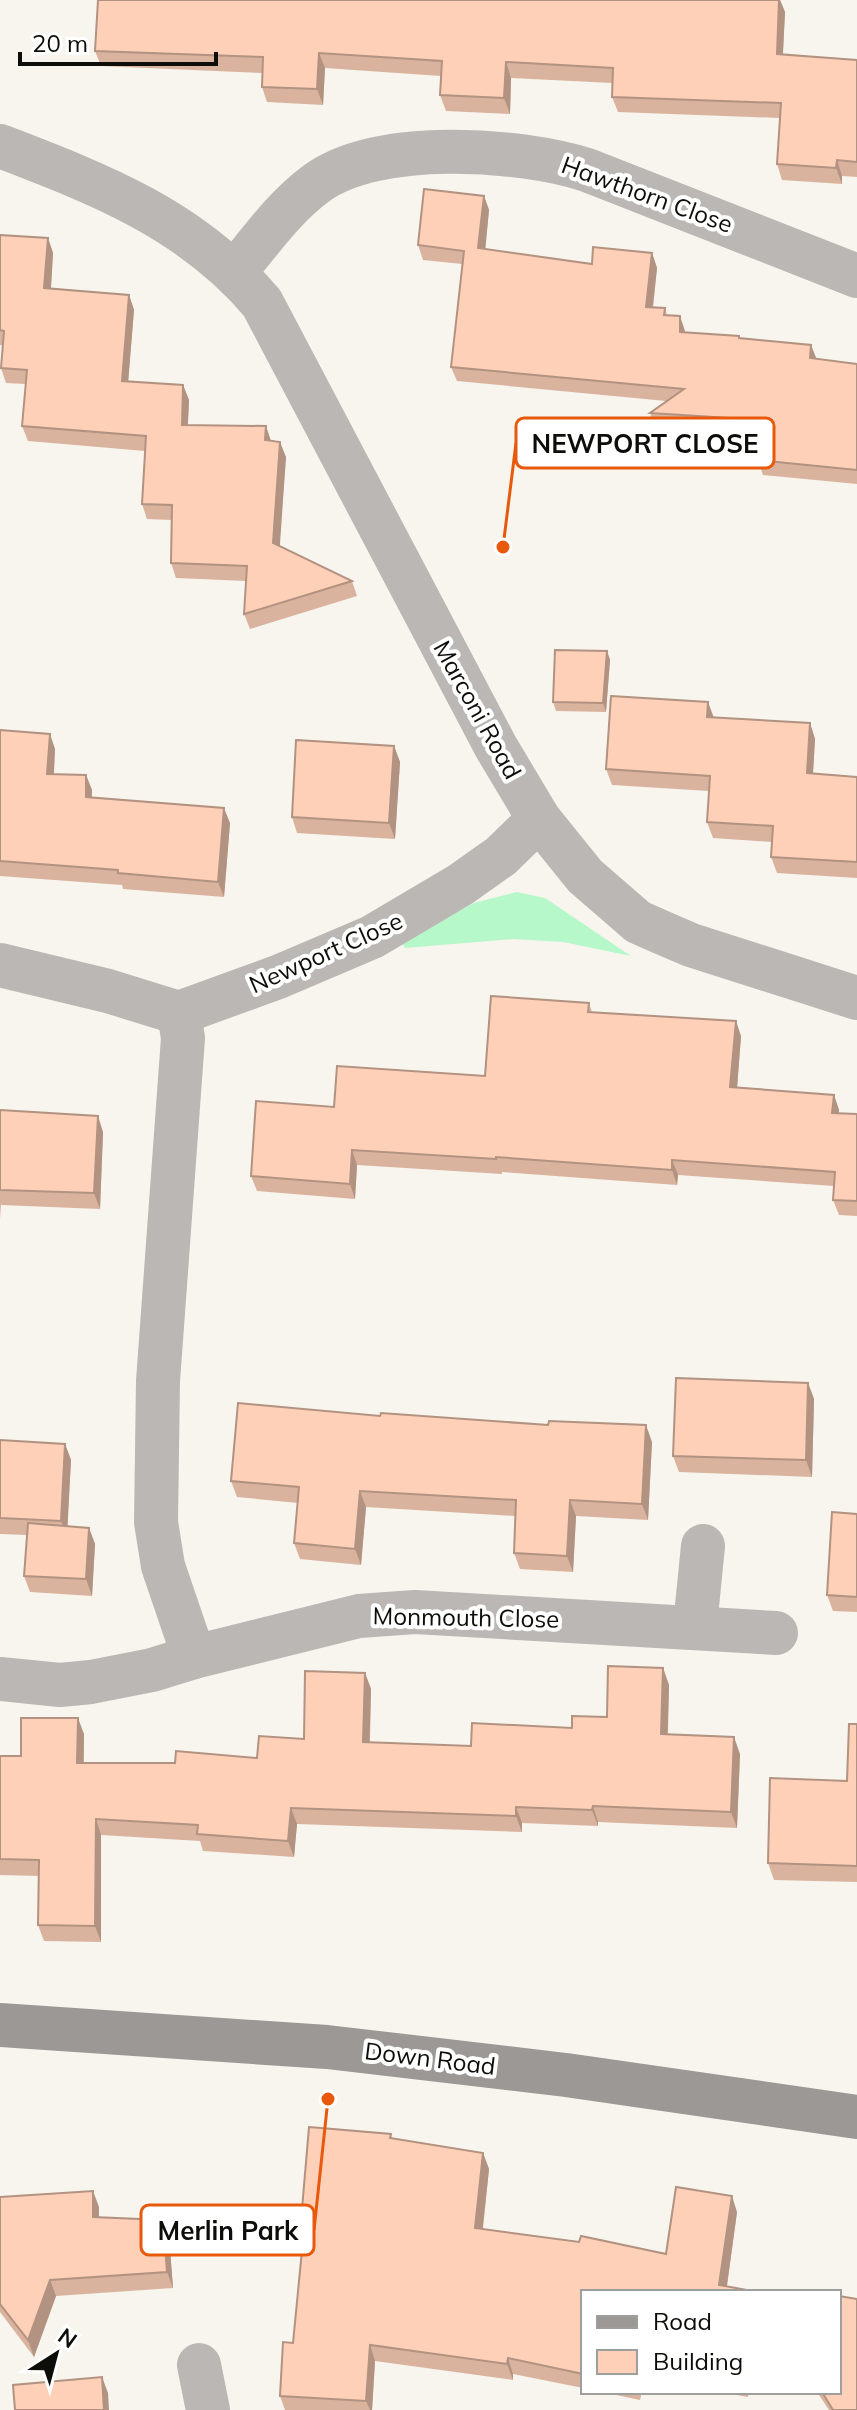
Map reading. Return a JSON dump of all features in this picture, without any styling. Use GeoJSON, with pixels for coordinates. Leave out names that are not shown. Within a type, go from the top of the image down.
{"type":"FeatureCollection","features":[{"type":"Feature","properties":{"kind":"street","name":"Marconi Road"},"geometry":{"type":"LineString","coordinates":[[0,146],[101,185],[152,213],[198,243],[234,273],[262,303],[496,747],[539,819],[585,876],[638,922],[691,945],[857,998]]}},
{"type":"Feature","properties":{"kind":"street","name":"Hawthorn Close"},"geometry":{"type":"LineString","coordinates":[[234,273],[293,203],[332,174],[366,162],[408,155],[499,153],[541,158],[587,170],[857,276]]}},
{"type":"Feature","properties":{"kind":"street","name":"Newport Close"},"geometry":{"type":"LineString","coordinates":[[179,1013],[278,977],[372,937],[460,885],[501,856],[539,819]]}},
{"type":"Feature","properties":{"kind":"street"},"geometry":{"type":"LineString","coordinates":[[0,965],[108,991],[179,1013],[183,1038],[158,1381],[156,1522],[163,1566],[194,1657]]}},
{"type":"Feature","properties":{"kind":"street"},"geometry":{"type":"LineString","coordinates":[[695,1626],[703,1546]]}},
{"type":"Feature","properties":{"kind":"street","name":"Monmouth Close"},"geometry":{"type":"LineString","coordinates":[[0,1679],[60,1685],[91,1682],[152,1670],[359,1616],[386,1613],[695,1626],[776,1633]]}},
{"type":"Feature","properties":{"kind":"street","name":"Down Road"},"geometry":{"type":"LineString","coordinates":[[0,2025],[327,2047],[566,2075],[857,2117]]}},
{"type":"Feature","properties":{"kind":"street"},"geometry":{"type":"LineString","coordinates":[[199,2365],[208,2410]]}},
{"type":"Feature","properties":{"kind":"green space"},"geometry":{"type":"Polygon","coordinates":[[[517,892],[545,898],[631,956],[563,942],[513,939],[405,948],[402,943],[474,903],[517,892]]]}},
{"type":"Feature","properties":{"kind":"building"},"geometry":{"type":"Polygon","coordinates":[[[98,0],[779,0],[777,54],[857,60],[857,162],[837,160],[836,168],[777,164],[781,103],[612,97],[613,68],[506,62],[504,98],[440,95],[442,61],[319,53],[317,89],[262,87],[263,57],[95,51],[98,0]]]}},
{"type":"Feature","properties":{"kind":"building"},"geometry":{"type":"Polygon","coordinates":[[[424,189],[484,196],[478,248],[592,264],[593,247],[652,253],[646,307],[665,308],[664,315],[680,316],[680,332],[811,345],[810,358],[857,364],[857,470],[758,460],[761,420],[650,413],[684,389],[451,367],[464,251],[418,245],[424,189]]]}},
{"type":"Feature","properties":{"kind":"building"},"geometry":{"type":"Polygon","coordinates":[[[0,235],[48,238],[44,288],[129,295],[122,381],[183,385],[182,425],[266,426],[265,440],[280,442],[273,543],[352,581],[244,614],[247,566],[171,563],[172,505],[142,504],[146,436],[22,426],[27,370],[1,368],[4,331],[0,330],[0,235]]]}},
{"type":"Feature","properties":{"kind":"building"},"geometry":{"type":"Polygon","coordinates":[[[555,650],[607,651],[603,703],[553,702],[555,650]]]}},
{"type":"Feature","properties":{"kind":"building"},"geometry":{"type":"Polygon","coordinates":[[[611,696],[708,702],[707,717],[810,723],[807,773],[857,777],[857,862],[771,857],[773,826],[707,822],[710,776],[606,769],[611,696]]]}},
{"type":"Feature","properties":{"kind":"building"},"geometry":{"type":"Polygon","coordinates":[[[0,730],[50,734],[47,774],[86,775],[86,797],[224,808],[218,882],[0,861],[0,730]]]}},
{"type":"Feature","properties":{"kind":"building"},"geometry":{"type":"Polygon","coordinates":[[[296,740],[394,746],[389,823],[292,817],[296,740]]]}},
{"type":"Feature","properties":{"kind":"building"},"geometry":{"type":"Polygon","coordinates":[[[491,996],[589,1003],[588,1012],[736,1021],[730,1087],[834,1095],[832,1113],[857,1114],[857,1201],[833,1200],[835,1172],[672,1160],[672,1170],[352,1150],[350,1184],[251,1176],[256,1101],[334,1107],[337,1066],[485,1076],[491,996]]]}},
{"type":"Feature","properties":{"kind":"building"},"geometry":{"type":"Polygon","coordinates":[[[0,1110],[98,1116],[94,1193],[0,1190],[0,1110]]]}},
{"type":"Feature","properties":{"kind":"building"},"geometry":{"type":"Polygon","coordinates":[[[676,1378],[808,1383],[806,1460],[673,1456],[676,1378]]]}},
{"type":"Feature","properties":{"kind":"building"},"geometry":{"type":"Polygon","coordinates":[[[238,1403],[380,1416],[381,1413],[548,1425],[549,1421],[646,1425],[642,1504],[570,1500],[567,1556],[514,1553],[516,1500],[360,1491],[355,1549],[294,1543],[299,1487],[231,1481],[238,1403]]]}},
{"type":"Feature","properties":{"kind":"building"},"geometry":{"type":"Polygon","coordinates":[[[0,1440],[65,1444],[61,1521],[0,1518],[0,1440]]]}},
{"type":"Feature","properties":{"kind":"building"},"geometry":{"type":"Polygon","coordinates":[[[832,1512],[857,1514],[857,1597],[827,1595],[832,1512]]]}},
{"type":"Feature","properties":{"kind":"building"},"geometry":{"type":"Polygon","coordinates":[[[28,1523],[89,1528],[86,1579],[24,1576],[28,1523]]]}},
{"type":"Feature","properties":{"kind":"building"},"geometry":{"type":"Polygon","coordinates":[[[608,1666],[663,1668],[661,1734],[734,1737],[731,1812],[593,1806],[592,1810],[516,1807],[516,1816],[291,1808],[288,1841],[197,1834],[198,1825],[96,1819],[95,1926],[38,1925],[39,1860],[0,1859],[0,1756],[21,1756],[21,1718],[78,1718],[77,1763],[175,1763],[176,1751],[257,1758],[259,1736],[304,1739],[305,1671],[365,1673],[363,1742],[471,1746],[472,1723],[572,1728],[572,1716],[607,1717],[608,1666]]]}},
{"type":"Feature","properties":{"kind":"building"},"geometry":{"type":"Polygon","coordinates":[[[849,1724],[857,1724],[857,1866],[768,1863],[770,1778],[847,1781],[849,1724]]]}},
{"type":"Feature","properties":{"kind":"building"},"geometry":{"type":"Polygon","coordinates":[[[309,2127],[391,2134],[390,2138],[483,2153],[475,2228],[579,2242],[581,2236],[666,2254],[676,2187],[732,2196],[719,2285],[747,2290],[581,2290],[581,2374],[508,2358],[507,2364],[370,2345],[366,2401],[280,2396],[283,2342],[293,2343],[306,2209],[302,2209],[309,2127]]]}},
{"type":"Feature","properties":{"kind":"building"},"geometry":{"type":"Polygon","coordinates":[[[93,2191],[93,2217],[163,2220],[167,2272],[50,2280],[28,2340],[0,2304],[0,2197],[93,2191]]]}},
{"type":"Feature","properties":{"kind":"building"},"geometry":{"type":"Polygon","coordinates":[[[841,2296],[857,2299],[857,2410],[833,2410],[823,2394],[841,2394],[841,2296]]]}},
{"type":"Feature","properties":{"kind":"building"},"geometry":{"type":"Polygon","coordinates":[[[102,2377],[104,2410],[15,2410],[13,2385],[102,2377]]]}},
{"type":"Feature","properties":{"kind":"place","name":"NEWPORT CLOSE"},"geometry":{"type":"Point","coordinates":[503,547]}},
{"type":"Feature","properties":{"kind":"place","name":"Merlin Park"},"geometry":{"type":"Point","coordinates":[328,2099]}}]}
